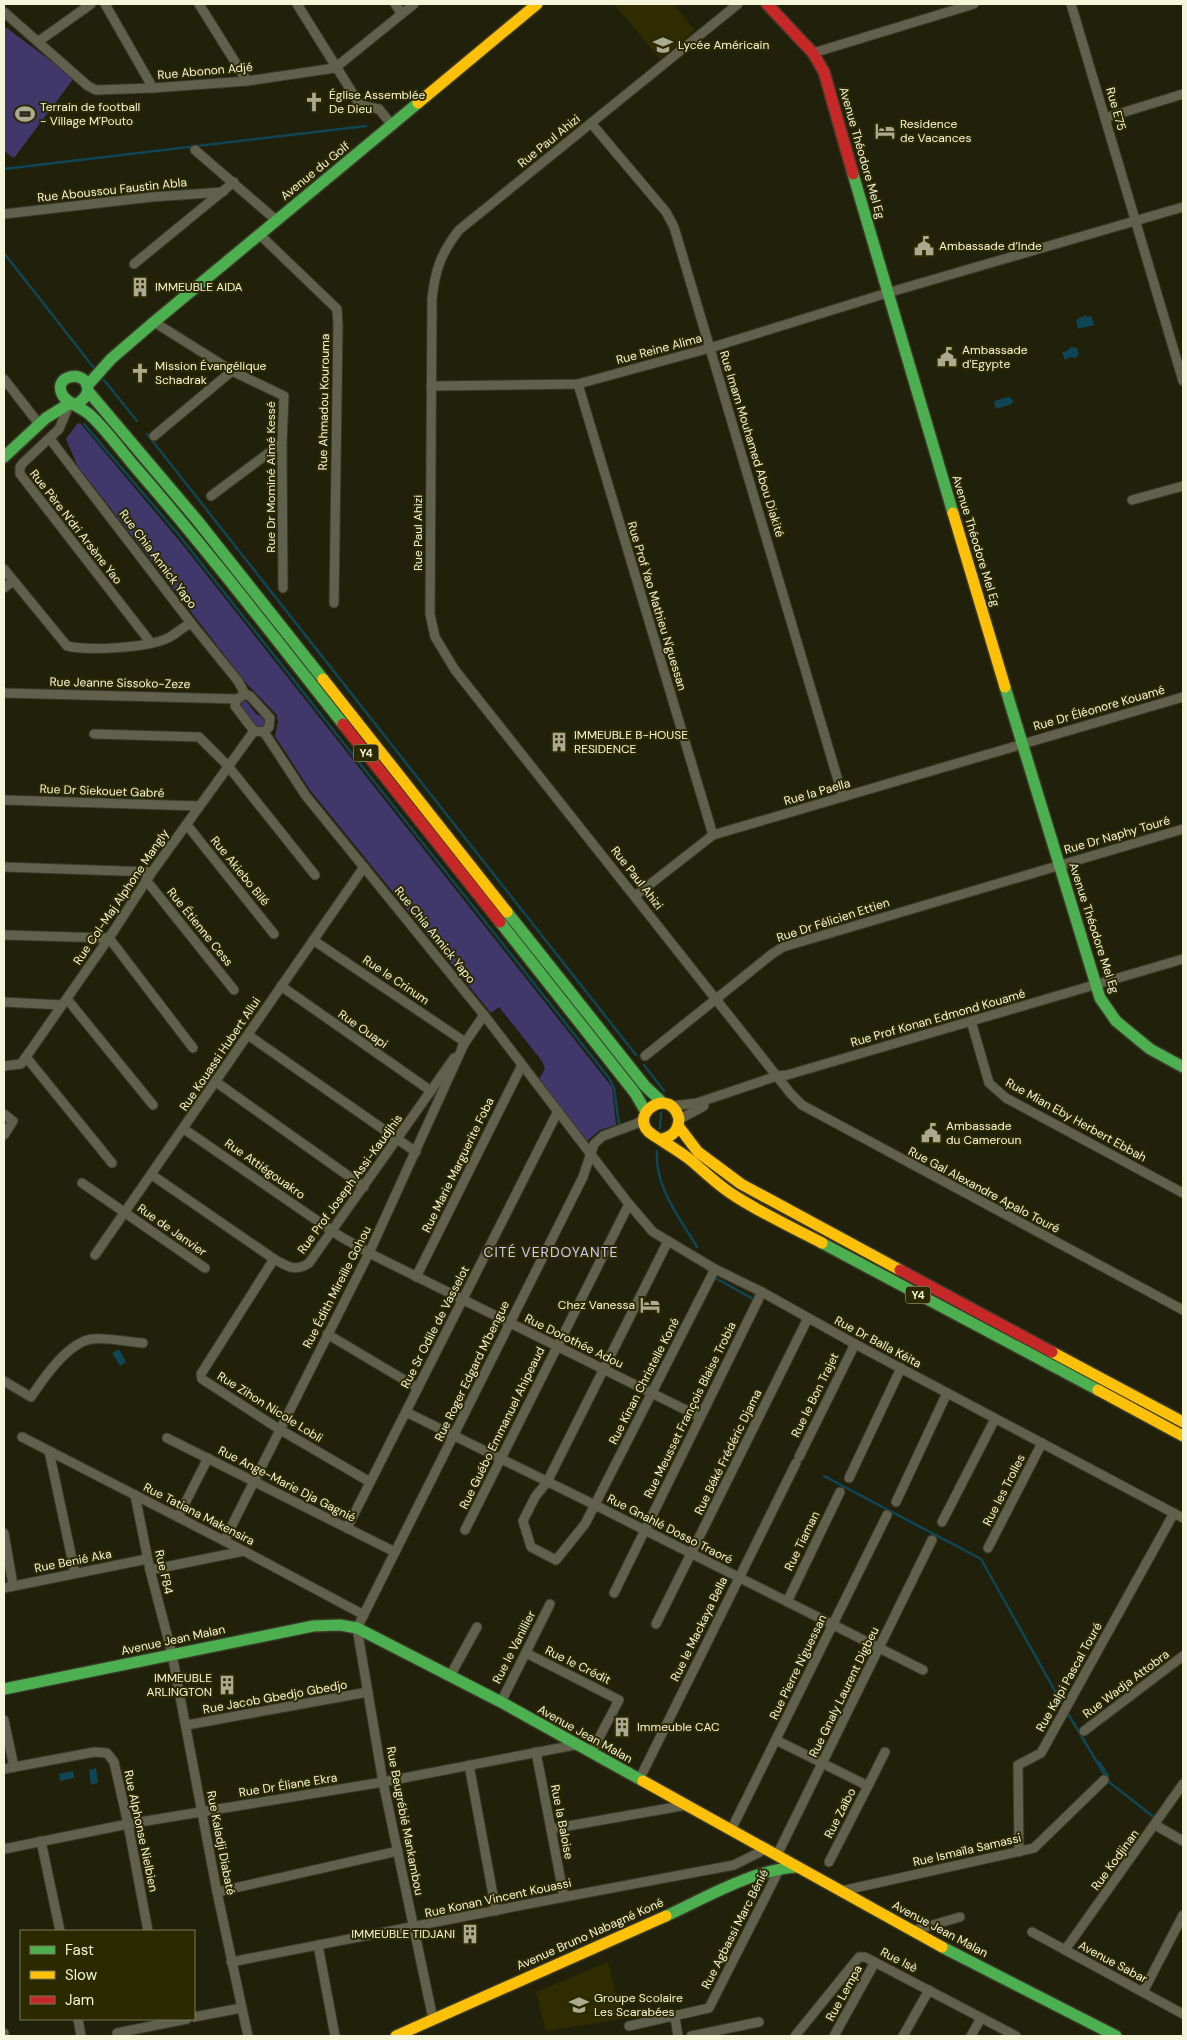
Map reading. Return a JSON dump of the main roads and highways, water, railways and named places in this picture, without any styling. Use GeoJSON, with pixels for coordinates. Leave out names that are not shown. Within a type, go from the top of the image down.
{"type":"FeatureCollection","features":[{"type":"Feature","properties":{"kind":"main road","name":"Avenue du Golf"},"geometry":{"type":"LineString","coordinates":[[87,388],[111,359],[154,322],[536,4]]}},
{"type":"Feature","properties":{"kind":"main road","name":"Avenue Théodore Mel Eg"},"geometry":{"type":"LineString","coordinates":[[767,4],[813,53],[826,80],[1058,865],[1100,998],[1116,1021],[1150,1049],[1183,1068]]}},
{"type":"Feature","properties":{"kind":"main road","name":"Avenue du Golf"},"geometry":{"type":"LineString","coordinates":[[78,376],[111,359]]}},
{"type":"Feature","properties":{"kind":"main road"},"geometry":{"type":"LineString","coordinates":[[4,457],[43,421],[73,403],[84,400],[87,388],[82,379],[78,376],[69,376],[64,380],[61,384],[60,393],[43,421]]}},
{"type":"Feature","properties":{"kind":"main road","name":"Y4"},"geometry":{"type":"LineString","coordinates":[[87,388],[197,520],[645,1086],[667,1104]]}},
{"type":"Feature","properties":{"kind":"main road"},"geometry":{"type":"LineString","coordinates":[[60,393],[73,403]]}},
{"type":"Feature","properties":{"kind":"main road","name":"Y4"},"geometry":{"type":"LineString","coordinates":[[73,403],[89,414],[194,535],[635,1093],[645,1115]]}},
{"type":"Feature","properties":{"kind":"main road"},"geometry":{"type":"LineString","coordinates":[[667,1104],[677,1112],[679,1123],[672,1136],[662,1139],[654,1137],[648,1133],[644,1126],[645,1115],[653,1105],[667,1104]]}},
{"type":"Feature","properties":{"kind":"main road","name":"Y4"},"geometry":{"type":"LineString","coordinates":[[679,1123],[682,1134],[695,1148],[741,1184],[1183,1422]]}},
{"type":"Feature","properties":{"kind":"main road","name":"Y4"},"geometry":{"type":"LineString","coordinates":[[662,1139],[734,1196],[1183,1436]]}},
{"type":"Feature","properties":{"kind":"main road","name":"Avenue Jean Malan"},"geometry":{"type":"LineString","coordinates":[[4,1689],[313,1626],[340,1625],[357,1628],[501,1702],[591,1754],[912,1931],[1116,2036]]}},
{"type":"Feature","properties":{"kind":"main road","name":"Avenue Bruno Nabagné Koné"},"geometry":{"type":"LineString","coordinates":[[396,2036],[761,1873],[780,1868],[797,1867]]}},
{"type":"Feature","properties":{"kind":"water"},"geometry":{"type":"Polygon","coordinates":[[[1086,315],[1087,317],[1091,316],[1094,325],[1078,329],[1076,320],[1086,315]]]}},
{"type":"Feature","properties":{"kind":"water"},"geometry":{"type":"Polygon","coordinates":[[[1071,347],[1077,348],[1079,354],[1076,358],[1070,357],[1065,360],[1062,352],[1067,351],[1071,347]]]}},
{"type":"Feature","properties":{"kind":"water"},"geometry":{"type":"Polygon","coordinates":[[[1009,397],[1013,400],[1012,404],[996,409],[994,401],[1009,397]]]}},
{"type":"Feature","properties":{"kind":"water"},"geometry":{"type":"Polygon","coordinates":[[[119,1349],[126,1362],[120,1366],[112,1353],[119,1349]]]}},
{"type":"Feature","properties":{"kind":"water"},"geometry":{"type":"Polygon","coordinates":[[[96,1768],[98,1783],[91,1785],[89,1770],[96,1768]]]}},
{"type":"Feature","properties":{"kind":"water"},"geometry":{"type":"Polygon","coordinates":[[[73,1771],[74,1778],[60,1781],[59,1774],[73,1771]]]}},
{"type":"Feature","properties":{"kind":"waterway"},"geometry":{"type":"LineString","coordinates":[[4,169],[366,126]]}},
{"type":"Feature","properties":{"kind":"waterway"},"geometry":{"type":"LineString","coordinates":[[4,253],[94,368]]}},
{"type":"Feature","properties":{"kind":"waterway"},"geometry":{"type":"LineString","coordinates":[[104,380],[137,421]]}},
{"type":"Feature","properties":{"kind":"waterway"},"geometry":{"type":"LineString","coordinates":[[84,424],[178,534],[609,1078],[614,1088],[619,1124]]}},
{"type":"Feature","properties":{"kind":"waterway"},"geometry":{"type":"LineString","coordinates":[[147,434],[636,1055]]}},
{"type":"Feature","properties":{"kind":"waterway"},"geometry":{"type":"LineString","coordinates":[[644,1065],[664,1091]]}},
{"type":"Feature","properties":{"kind":"waterway"},"geometry":{"type":"LineString","coordinates":[[660,1128],[661,1113]]}},
{"type":"Feature","properties":{"kind":"waterway"},"geometry":{"type":"LineString","coordinates":[[657,1151],[657,1164],[664,1189],[697,1247]]}},
{"type":"Feature","properties":{"kind":"waterway"},"geometry":{"type":"LineString","coordinates":[[709,1272],[710,1275],[755,1300]]}},
{"type":"Feature","properties":{"kind":"waterway"},"geometry":{"type":"LineString","coordinates":[[824,1476],[981,1559],[1064,1707]]}},
{"type":"Feature","properties":{"kind":"waterway"},"geometry":{"type":"LineString","coordinates":[[1057,1691],[1062,1699]]}},
{"type":"Feature","properties":{"kind":"waterway"},"geometry":{"type":"LineString","coordinates":[[1067,1712],[1109,1782],[1164,1825],[1183,1836]]}},
{"type":"Feature","properties":{"kind":"waterway"},"geometry":{"type":"LineString","coordinates":[[1099,1762],[1108,1776]]}},
{"type":"Feature","properties":{"kind":"place","name":"Lycée Américain"},"geometry":{"type":"Point","coordinates":[663,45]}},
{"type":"Feature","properties":{"kind":"place","name":"Église Assemblée De Dieu"},"geometry":{"type":"Point","coordinates":[314,102]}},
{"type":"Feature","properties":{"kind":"place","name":"Terrain de football - Village M'Pouto"},"geometry":{"type":"Point","coordinates":[25,114]}},
{"type":"Feature","properties":{"kind":"place","name":"Residence de Vacances"},"geometry":{"type":"Point","coordinates":[885,131]}},
{"type":"Feature","properties":{"kind":"place","name":"Ambassade d’Inde"},"geometry":{"type":"Point","coordinates":[924,246]}},
{"type":"Feature","properties":{"kind":"place","name":"IMMEUBLE AIDA"},"geometry":{"type":"Point","coordinates":[140,287]}},
{"type":"Feature","properties":{"kind":"place","name":"Ambassade d'Egypte"},"geometry":{"type":"Point","coordinates":[947,357]}},
{"type":"Feature","properties":{"kind":"place","name":"Mission Évangélique Schadrak"},"geometry":{"type":"Point","coordinates":[140,373]}},
{"type":"Feature","properties":{"kind":"place","name":"IMMEUBLE B-HOUSE RESIDENCE"},"geometry":{"type":"Point","coordinates":[559,742]}},
{"type":"Feature","properties":{"kind":"place","name":"Ambassade du Cameroun"},"geometry":{"type":"Point","coordinates":[931,1133]}},
{"type":"Feature","properties":{"kind":"place","name":"Chez Vanessa"},"geometry":{"type":"Point","coordinates":[650,1305]}},
{"type":"Feature","properties":{"kind":"place","name":"IMMEUBLE ARLINGTON"},"geometry":{"type":"Point","coordinates":[227,1685]}},
{"type":"Feature","properties":{"kind":"place","name":"Immeuble CAC"},"geometry":{"type":"Point","coordinates":[622,1727]}},
{"type":"Feature","properties":{"kind":"place","name":"IMMEUBLE TIDJANI"},"geometry":{"type":"Point","coordinates":[470,1934]}},
{"type":"Feature","properties":{"kind":"place","name":"Groupe Scolaire Les Scarabées"},"geometry":{"type":"Point","coordinates":[579,2005]}},
{"type":"Feature","properties":{"kind":"district","name":"CITÉ VERDOYANTE"},"geometry":{"type":"Point","coordinates":[551,1252]}}]}
